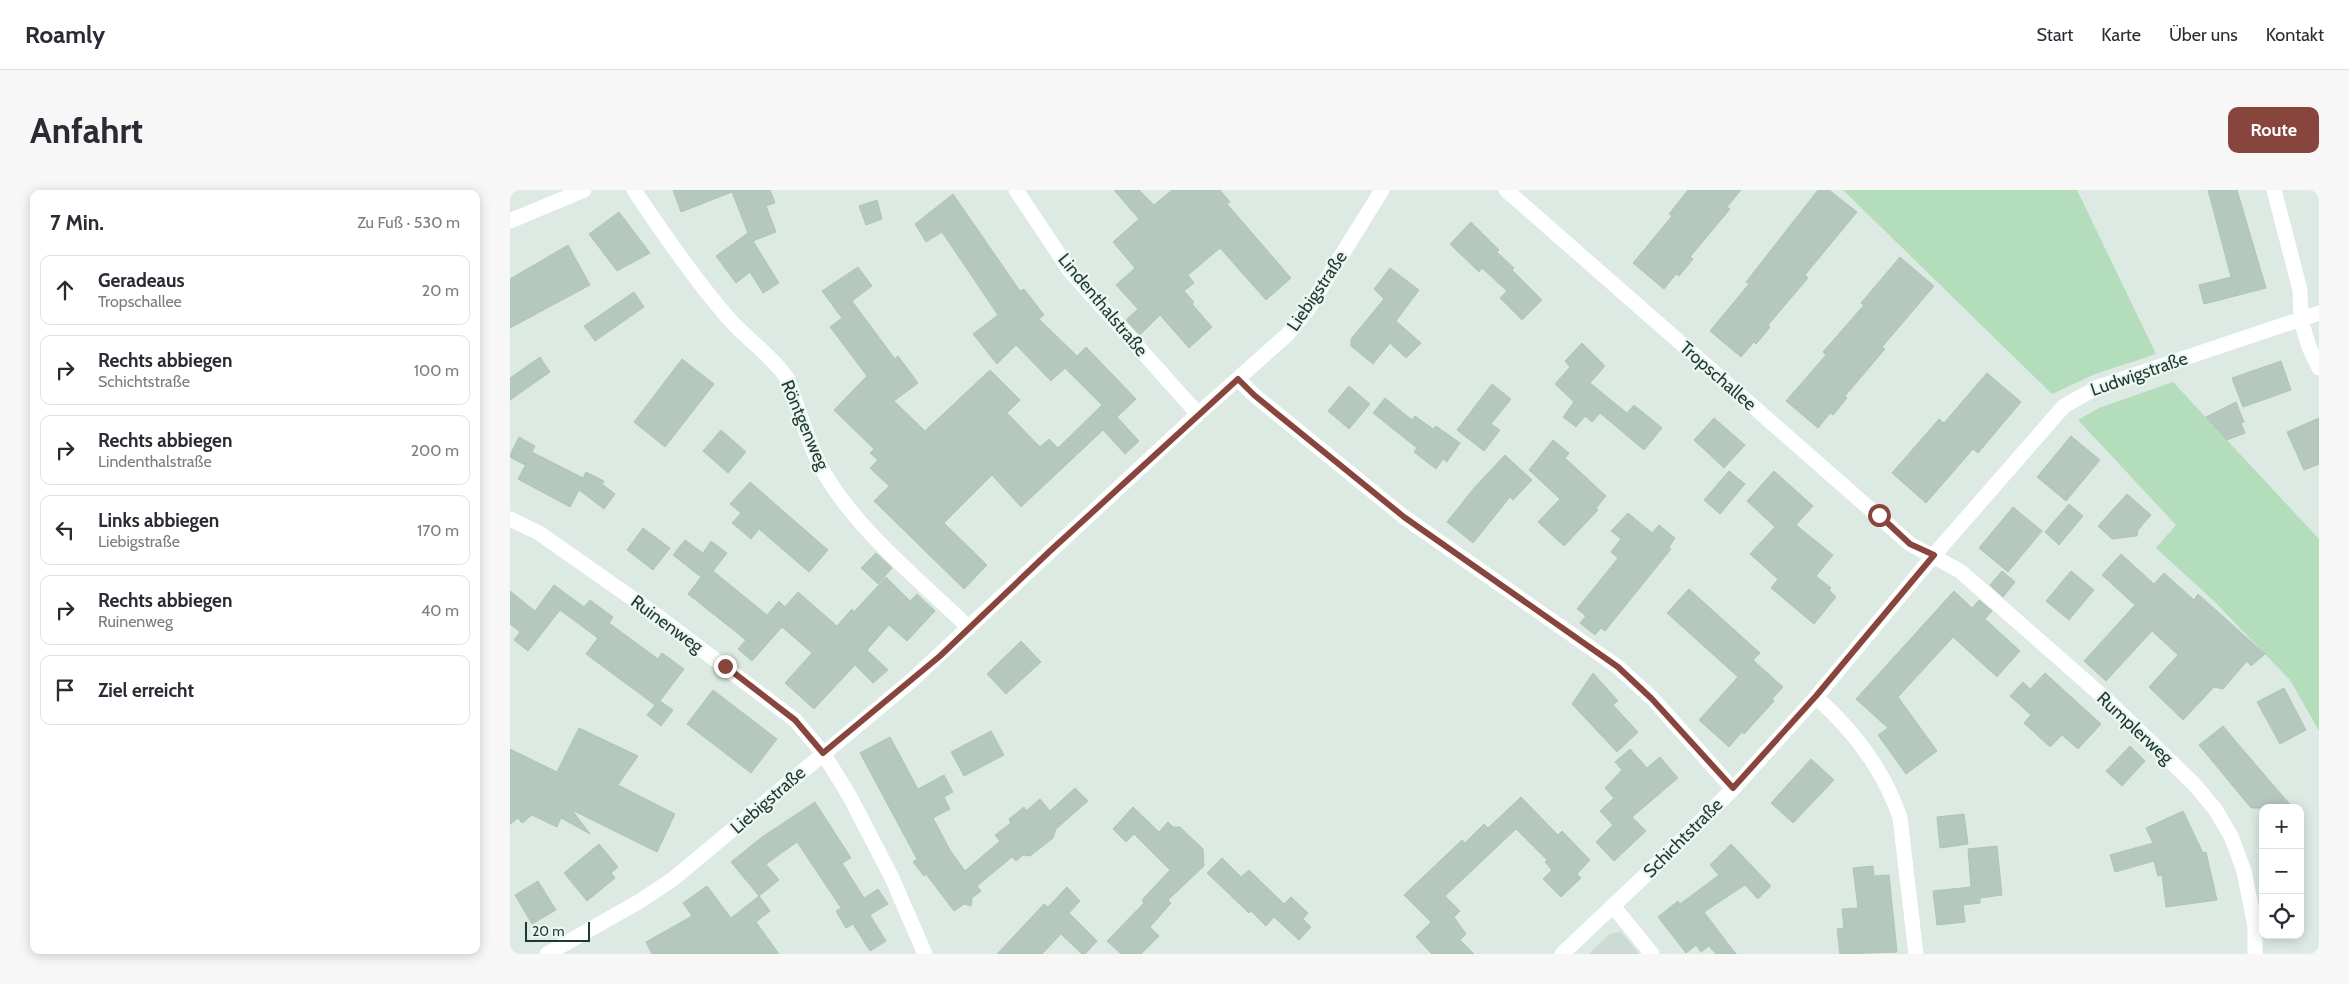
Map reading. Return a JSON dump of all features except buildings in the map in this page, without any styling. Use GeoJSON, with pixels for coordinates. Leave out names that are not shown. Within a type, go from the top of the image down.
{"type":"FeatureCollection","features":[{"type":"Feature","properties":{"kind":"street"},"geometry":{"type":"LineString","coordinates":[[510,222],[584,190]]}},
{"type":"Feature","properties":{"kind":"street","name":"Röntgenweg"},"geometry":{"type":"LineString","coordinates":[[634,190],[713,300],[784,374],[816,456],[839,495],[869,531],[969,628]]}},
{"type":"Feature","properties":{"kind":"street","name":"Lindenthalstraße"},"geometry":{"type":"LineString","coordinates":[[1016,190],[1070,271],[1198,414]]}},
{"type":"Feature","properties":{"kind":"street","name":"Liebigstraße"},"geometry":{"type":"LineString","coordinates":[[547,954],[657,890],[699,858],[911,681],[969,628],[1198,414],[1287,335],[1308,309],[1382,190]]}},
{"type":"Feature","properties":{"kind":"street","name":"Tropschallee"},"geometry":{"type":"LineString","coordinates":[[1506,190],[1910,544],[1934,555]]}},
{"type":"Feature","properties":{"kind":"street"},"geometry":{"type":"LineString","coordinates":[[2274,190],[2300,290],[2301,320],[2309,348],[2319,368]]}},
{"type":"Feature","properties":{"kind":"street","name":"Ludwigstraße"},"geometry":{"type":"LineString","coordinates":[[1934,555],[2064,406],[2082,394],[2121,378],[2319,313]]}},
{"type":"Feature","properties":{"kind":"street"},"geometry":{"type":"LineString","coordinates":[[1238,379],[1254,395],[1404,517],[1618,667],[1652,699],[1733,788]]}},
{"type":"Feature","properties":{"kind":"street","name":"Ruinenweg"},"geometry":{"type":"LineString","coordinates":[[510,519],[540,533],[771,700],[795,720],[823,753],[863,820],[892,878],[925,954]]}},
{"type":"Feature","properties":{"kind":"street","name":"Schichtstraße"},"geometry":{"type":"LineString","coordinates":[[1562,954],[1733,788],[1816,696],[1934,555]]}},
{"type":"Feature","properties":{"kind":"street","name":"Rumplerweg"},"geometry":{"type":"LineString","coordinates":[[1934,555],[1960,571],[2108,701],[2187,777],[2216,809],[2231,836],[2244,871],[2256,926],[2255,954]]}},
{"type":"Feature","properties":{"kind":"street"},"geometry":{"type":"LineString","coordinates":[[1816,696],[1835,714],[1861,745],[1893,798],[1900,818],[1916,954]]}},
{"type":"Feature","properties":{"kind":"street"},"geometry":{"type":"LineString","coordinates":[[1613,906],[1652,954]]}},
{"type":"Feature","properties":{"kind":"shaded area"},"geometry":{"type":"Polygon","coordinates":[[[1621,932],[1639,954],[1589,954],[1610,934],[1621,932]]]}},
{"type":"Feature","properties":{"kind":"green space"},"geometry":{"type":"Polygon","coordinates":[[[1843,190],[2077,190],[2156,354],[2095,374],[2052,394],[1843,190]]]}},
{"type":"Feature","properties":{"kind":"green space"},"geometry":{"type":"Polygon","coordinates":[[[2173,382],[2319,539],[2319,731],[2290,680],[2214,601],[2156,548],[2176,525],[2078,420],[2099,408],[2173,382]]]}},
{"type":"Feature","properties":{"kind":"route"},"geometry":{"type":"LineString","coordinates":[[725,666],[795,720],[823,753],[940,656],[1050,551],[1238,379],[1254,395],[1404,517],[1618,667],[1652,699],[1733,788],[1816,696],[1934,555],[1910,544],[1879,515]]}}]}
